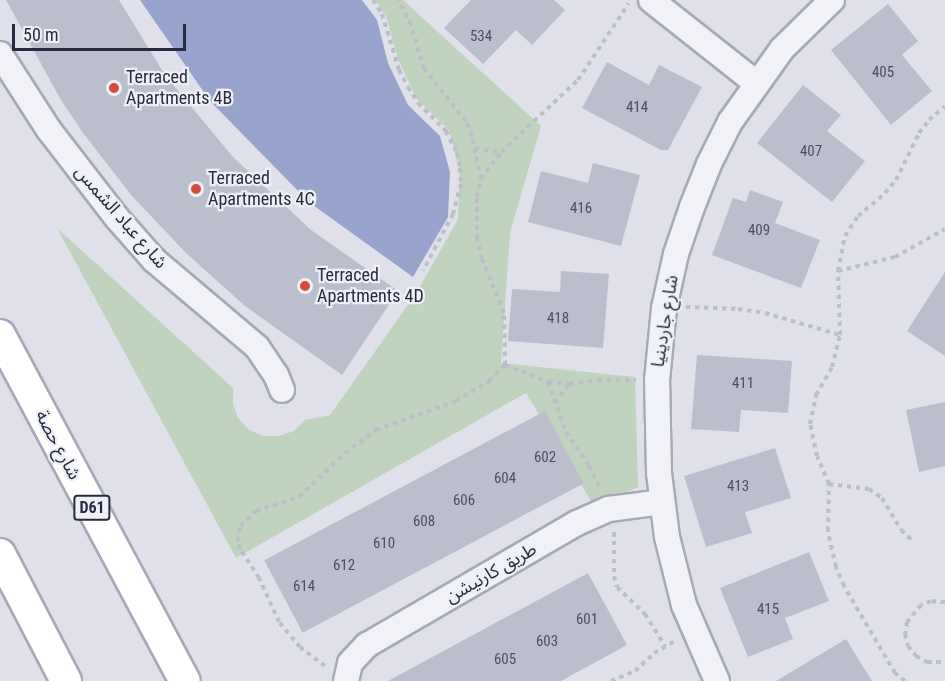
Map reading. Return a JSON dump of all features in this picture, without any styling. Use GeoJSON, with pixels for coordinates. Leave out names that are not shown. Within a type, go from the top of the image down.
{"type":"FeatureCollection","features":[{"type":"Feature","properties":{"kind":"main road","name":"شارع حصة"},"geometry":{"type":"LineString","coordinates":[[0,335],[185,681]]}},
{"type":"Feature","properties":{"kind":"main road"},"geometry":{"type":"LineString","coordinates":[[0,554],[66,681]]}},
{"type":"Feature","properties":{"kind":"street"},"geometry":{"type":"LineString","coordinates":[[651,0],[756,83]]}},
{"type":"Feature","properties":{"kind":"street","name":"شارع جاردينيا"},"geometry":{"type":"LineString","coordinates":[[717,681],[697,638],[674,572],[662,502],[657,380],[664,308],[676,254],[709,164],[730,122],[756,83],[783,49],[832,0]]}},
{"type":"Feature","properties":{"kind":"street","name":"شارع عباد الشمس"},"geometry":{"type":"LineString","coordinates":[[0,54],[49,130],[117,218],[154,260],[257,347],[282,390]]}},
{"type":"Feature","properties":{"kind":"street","name":"طريق كارنيشن"},"geometry":{"type":"LineString","coordinates":[[346,678],[354,658],[367,645],[578,523],[609,509],[662,502]]}},
{"type":"Feature","properties":{"kind":"path"},"geometry":{"type":"LineString","coordinates":[[373,0],[382,14],[399,70],[418,103],[446,131],[457,153],[460,168],[461,184],[453,214],[423,272]]}},
{"type":"Feature","properties":{"kind":"path"},"geometry":{"type":"LineString","coordinates":[[346,678],[318,663],[300,647],[279,622],[259,578],[240,549],[238,534],[240,526],[256,511],[299,497],[317,483],[345,453],[376,430],[456,401],[489,381],[505,365],[504,313],[482,259],[477,239],[477,208],[481,179],[474,148],[466,121],[424,69],[411,25],[398,0]]}},
{"type":"Feature","properties":{"kind":"path"},"geometry":{"type":"LineString","coordinates":[[481,179],[501,152],[578,80],[632,0]]}},
{"type":"Feature","properties":{"kind":"path"},"geometry":{"type":"LineString","coordinates":[[904,681],[895,674],[844,586],[836,567],[828,531],[830,484],[817,456],[810,424],[816,395],[832,367],[840,335],[838,271],[841,247],[851,226],[896,180],[919,133],[929,120],[945,106]]}},
{"type":"Feature","properties":{"kind":"path"},"geometry":{"type":"LineString","coordinates":[[474,148],[501,152]]}},
{"type":"Feature","properties":{"kind":"path"},"geometry":{"type":"LineString","coordinates":[[838,271],[895,257],[945,229]]}},
{"type":"Feature","properties":{"kind":"path"},"geometry":{"type":"LineString","coordinates":[[664,308],[738,309],[791,320],[840,335]]}},
{"type":"Feature","properties":{"kind":"path"},"geometry":{"type":"LineString","coordinates":[[505,365],[548,382],[570,384],[598,380],[657,380]]}},
{"type":"Feature","properties":{"kind":"path"},"geometry":{"type":"LineString","coordinates":[[555,403],[570,384]]}},
{"type":"Feature","properties":{"kind":"path"},"geometry":{"type":"LineString","coordinates":[[830,484],[869,489],[882,498],[901,530],[912,541]]}},
{"type":"Feature","properties":{"kind":"path"},"geometry":{"type":"LineString","coordinates":[[945,602],[931,601],[921,605],[907,622],[905,634],[908,646],[916,656],[927,662],[945,662]]}},
{"type":"Feature","properties":{"kind":"path"},"geometry":{"type":"LineString","coordinates":[[611,681],[635,671],[665,646],[697,638]]}},
{"type":"Feature","properties":{"kind":"green space"},"geometry":{"type":"Polygon","coordinates":[[[375,0],[403,0],[541,126],[510,233],[501,363],[635,377],[638,487],[594,506],[526,393],[236,558],[57,228],[233,388],[233,404],[238,418],[249,430],[263,436],[279,436],[294,431],[305,420],[330,415],[417,292],[458,219],[460,171],[449,130],[417,99],[398,59],[386,16],[375,0]]]}},
{"type":"Feature","properties":{"kind":"water"},"geometry":{"type":"Polygon","coordinates":[[[140,0],[362,0],[377,20],[388,63],[408,105],[440,136],[450,172],[448,217],[413,277],[310,203],[210,101],[140,0]]]}},
{"type":"Feature","properties":{"kind":"building"},"geometry":{"type":"Polygon","coordinates":[[[6,0],[119,0],[165,75],[233,157],[311,230],[398,291],[342,375],[245,306],[186,253],[132,196],[83,133],[61,100],[6,0]]]}},
{"type":"Feature","properties":{"kind":"building"},"geometry":{"type":"Polygon","coordinates":[[[471,0],[554,0],[565,10],[532,45],[516,30],[483,64],[444,28],[471,0]]]}},
{"type":"Feature","properties":{"kind":"building"},"geometry":{"type":"Polygon","coordinates":[[[888,4],[918,41],[902,55],[932,91],[891,125],[831,50],[888,4]]]}},
{"type":"Feature","properties":{"kind":"building"},"geometry":{"type":"Polygon","coordinates":[[[607,62],[649,85],[659,65],[702,87],[668,150],[661,150],[582,108],[607,62]]]}},
{"type":"Feature","properties":{"kind":"building"},"geometry":{"type":"Polygon","coordinates":[[[803,85],[841,115],[827,131],[865,161],[832,202],[757,143],[803,85]]]}},
{"type":"Feature","properties":{"kind":"building"},"geometry":{"type":"Polygon","coordinates":[[[593,163],[640,175],[621,246],[528,222],[541,171],[588,183],[593,163]]]}},
{"type":"Feature","properties":{"kind":"building"},"geometry":{"type":"Polygon","coordinates":[[[750,190],[783,202],[775,223],[820,240],[801,288],[712,255],[733,198],[746,202],[750,190]]]}},
{"type":"Feature","properties":{"kind":"building"},"geometry":{"type":"Polygon","coordinates":[[[561,271],[609,274],[603,348],[508,341],[512,289],[560,292],[561,271]]]}},
{"type":"Feature","properties":{"kind":"building"},"geometry":{"type":"Polygon","coordinates":[[[945,272],[945,356],[907,331],[945,272]]]}},
{"type":"Feature","properties":{"kind":"building"},"geometry":{"type":"Polygon","coordinates":[[[697,355],[792,361],[788,413],[741,410],[739,432],[691,429],[697,355]]]}},
{"type":"Feature","properties":{"kind":"building"},"geometry":{"type":"Polygon","coordinates":[[[945,402],[945,466],[919,472],[906,410],[945,402]]]}},
{"type":"Feature","properties":{"kind":"building"},"geometry":{"type":"Polygon","coordinates":[[[545,411],[583,483],[303,633],[264,560],[545,411]]]}},
{"type":"Feature","properties":{"kind":"building"},"geometry":{"type":"Polygon","coordinates":[[[775,448],[791,498],[745,512],[752,533],[706,547],[684,476],[775,448]]]}},
{"type":"Feature","properties":{"kind":"building"},"geometry":{"type":"Polygon","coordinates":[[[809,552],[829,601],[785,618],[793,639],[748,657],[720,588],[809,552]]]}},
{"type":"Feature","properties":{"kind":"building"},"geometry":{"type":"Polygon","coordinates":[[[588,573],[627,645],[561,681],[388,681],[588,573]]]}},
{"type":"Feature","properties":{"kind":"building"},"geometry":{"type":"Polygon","coordinates":[[[846,639],[872,681],[776,681],[846,639]]]}},
{"type":"Feature","properties":{"kind":"place","name":"Terraced Apartments 4B"},"geometry":{"type":"Point","coordinates":[114,88]}},
{"type":"Feature","properties":{"kind":"place","name":"Terraced Apartments 4C"},"geometry":{"type":"Point","coordinates":[196,189]}},
{"type":"Feature","properties":{"kind":"place","name":"Terraced Apartments 4D"},"geometry":{"type":"Point","coordinates":[305,286]}}]}
